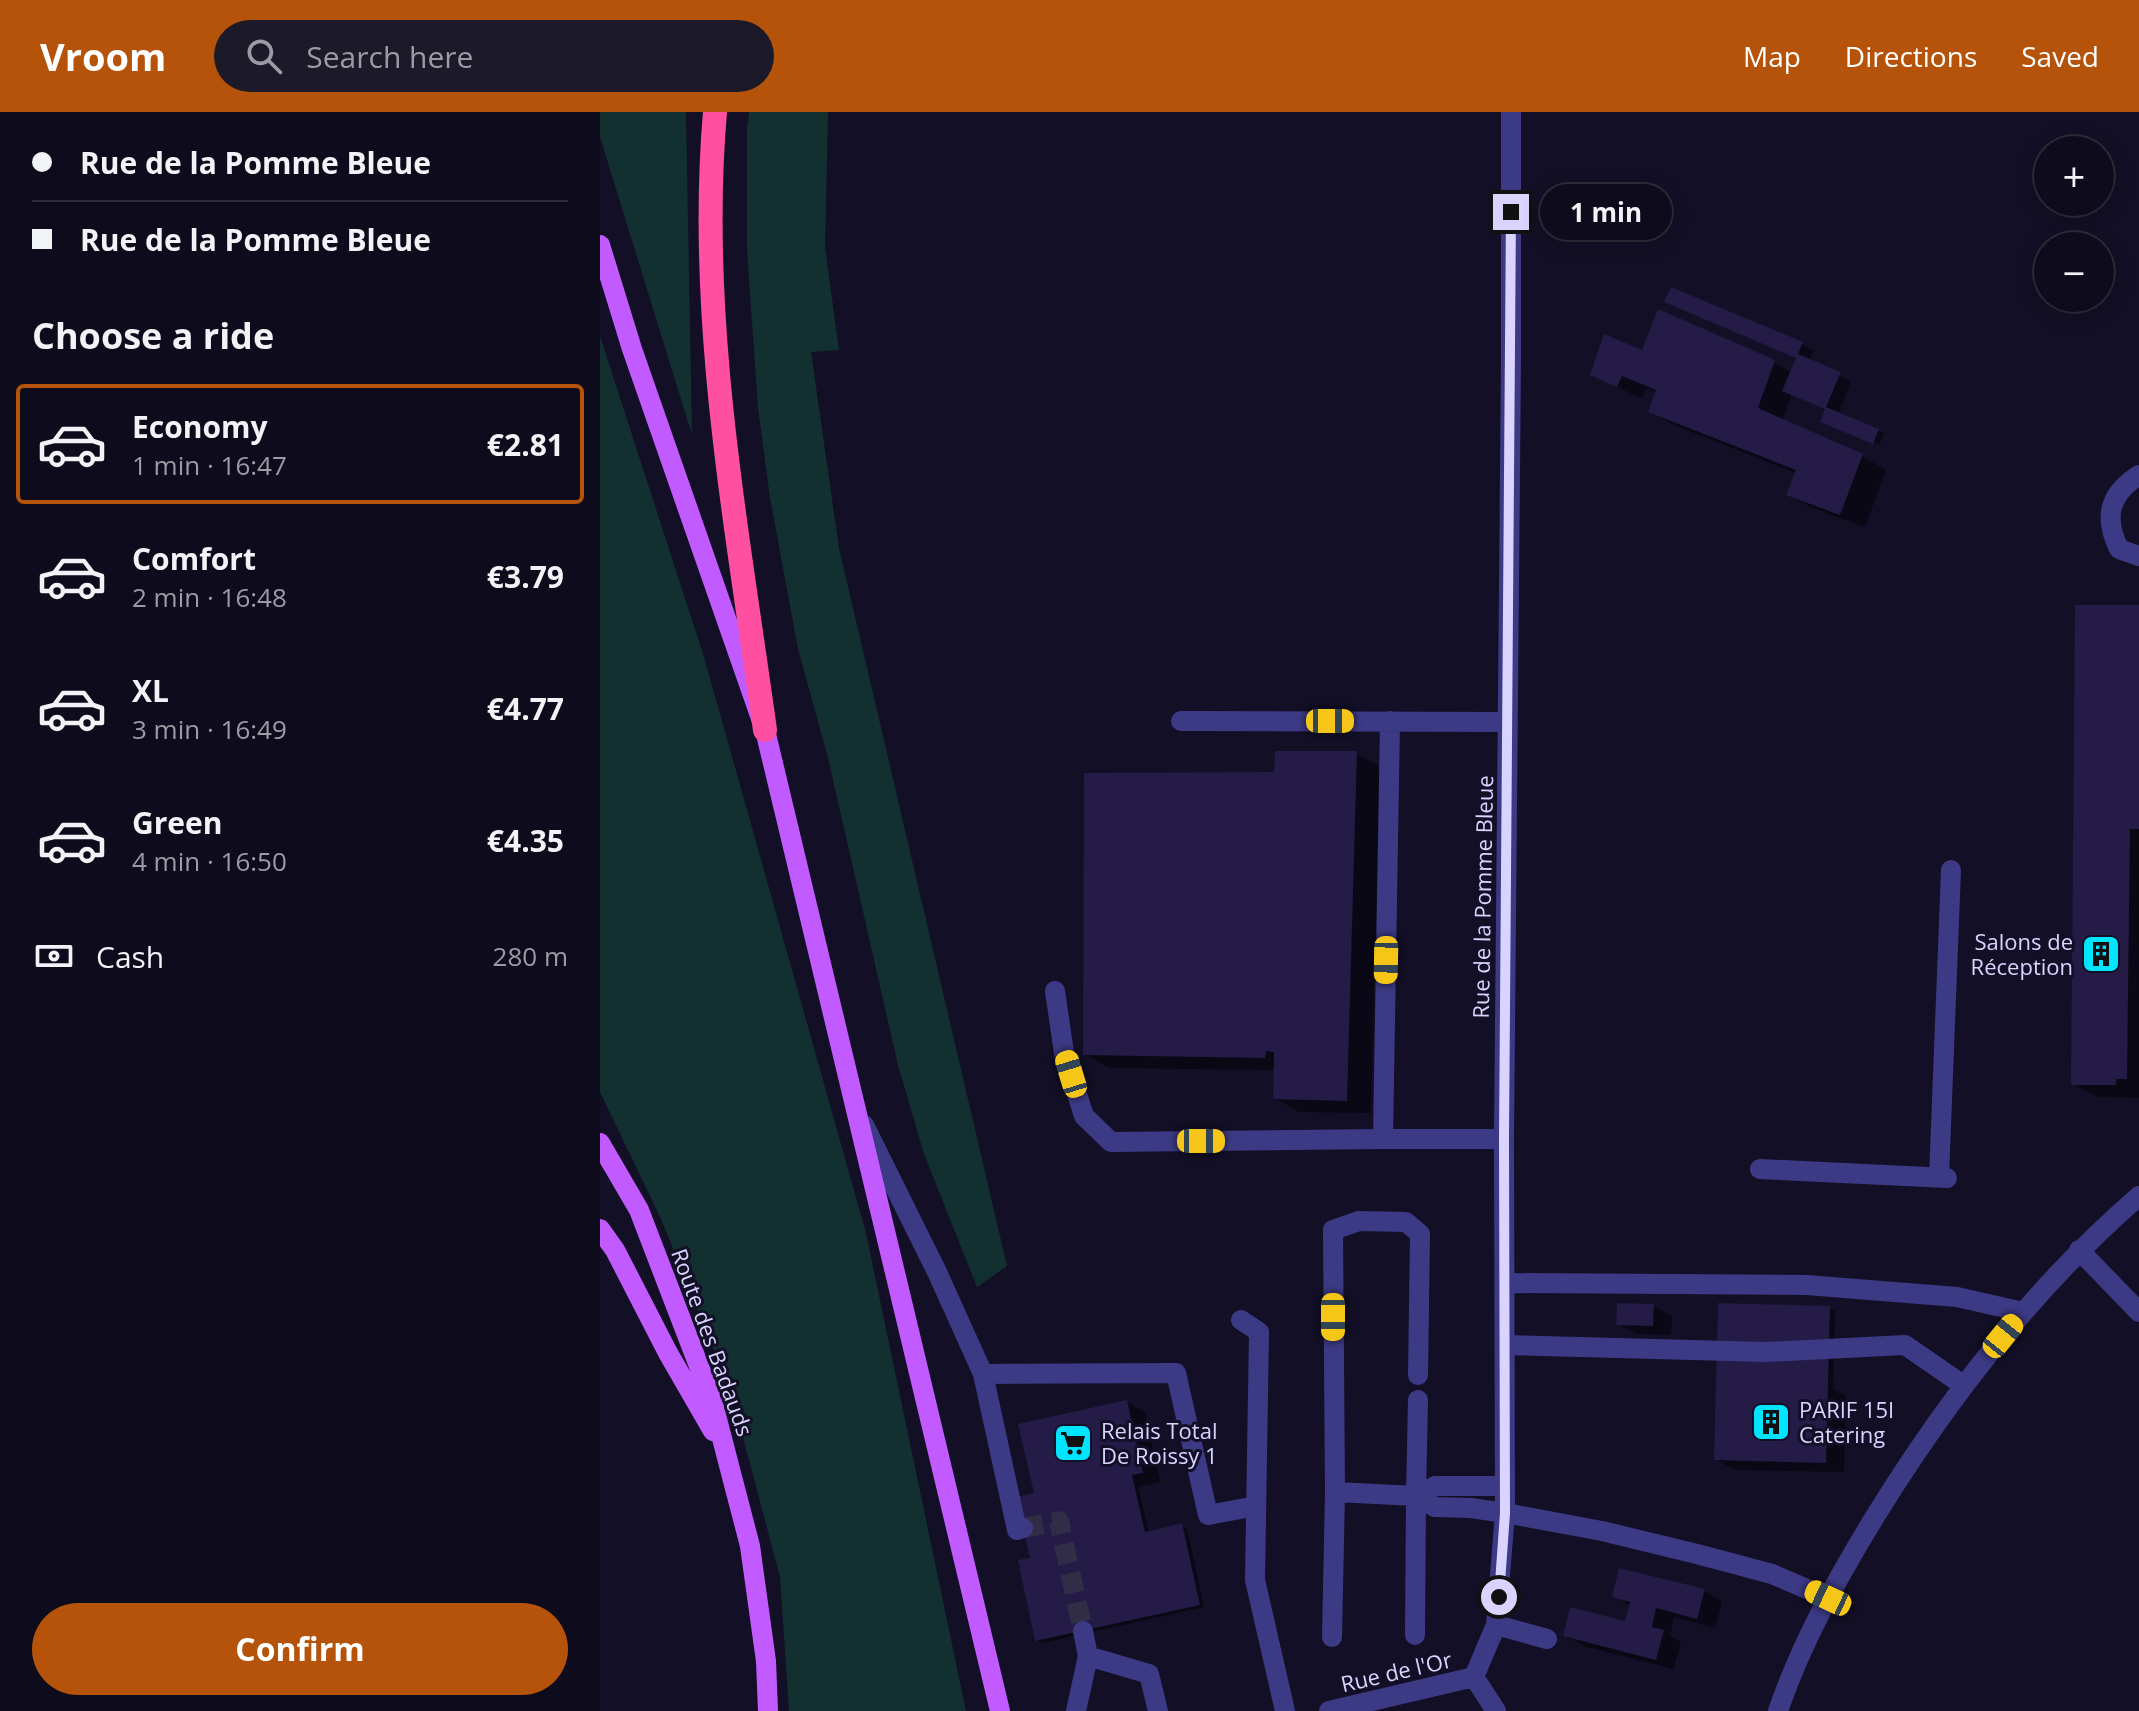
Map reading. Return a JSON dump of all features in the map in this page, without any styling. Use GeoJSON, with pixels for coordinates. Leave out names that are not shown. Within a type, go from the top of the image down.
{"type":"FeatureCollection","features":[{"type":"Feature","properties":{"kind":"highway"},"geometry":{"type":"LineString","coordinates":[[715,112],[711,244],[715,327],[721,398],[765,730]]}},
{"type":"Feature","properties":{"kind":"main road"},"geometry":{"type":"LineString","coordinates":[[600,245],[632,349],[765,730],[1000,1711]]}},
{"type":"Feature","properties":{"kind":"main road","name":"Route des Badauds"},"geometry":{"type":"LineString","coordinates":[[600,1143],[639,1210],[712,1400],[750,1546],[766,1661],[768,1711]]}},
{"type":"Feature","properties":{"kind":"main road"},"geometry":{"type":"LineString","coordinates":[[600,1229],[615,1250],[668,1353],[729,1459]]}},
{"type":"Feature","properties":{"kind":"street","name":"Rue de la Pomme Bleue"},"geometry":{"type":"LineString","coordinates":[[1474,1677],[1496,1625],[1505,1513],[1504,1139],[1511,112]]}},
{"type":"Feature","properties":{"kind":"street"},"geometry":{"type":"LineString","coordinates":[[2135,484],[2113,503],[2108,527],[2119,549],[2139,556]]}},
{"type":"Feature","properties":{"kind":"street"},"geometry":{"type":"LineString","coordinates":[[1181,721],[1508,722]]}},
{"type":"Feature","properties":{"kind":"street"},"geometry":{"type":"LineString","coordinates":[[1383,1139],[1390,721]]}},
{"type":"Feature","properties":{"kind":"street"},"geometry":{"type":"LineString","coordinates":[[1760,1169],[1943,1177],[1951,870]]}},
{"type":"Feature","properties":{"kind":"street"},"geometry":{"type":"LineString","coordinates":[[1055,991],[1064,1053],[1084,1116],[1111,1142],[1504,1139]]}},
{"type":"Feature","properties":{"kind":"street"},"geometry":{"type":"LineString","coordinates":[[855,1107],[937,1272],[983,1374],[1017,1530],[1023,1528]]}},
{"type":"Feature","properties":{"kind":"street"},"geometry":{"type":"LineString","coordinates":[[1778,1711],[1828,1598],[1917,1449],[1963,1385],[2023,1312],[2079,1250],[2139,1196]]}},
{"type":"Feature","properties":{"kind":"street"},"geometry":{"type":"LineString","coordinates":[[1332,1637],[1335,1492],[1333,1230],[1359,1221],[1406,1222],[1420,1234],[1418,1375]]}},
{"type":"Feature","properties":{"kind":"street"},"geometry":{"type":"LineString","coordinates":[[2079,1250],[2139,1312]]}},
{"type":"Feature","properties":{"kind":"street"},"geometry":{"type":"LineString","coordinates":[[1506,1283],[1807,1285],[1957,1297],[2023,1312]]}},
{"type":"Feature","properties":{"kind":"street"},"geometry":{"type":"LineString","coordinates":[[1241,1320],[1259,1332],[1255,1580],[1285,1711]]}},
{"type":"Feature","properties":{"kind":"street"},"geometry":{"type":"LineString","coordinates":[[1505,1345],[1766,1352],[1905,1345],[1963,1385]]}},
{"type":"Feature","properties":{"kind":"street"},"geometry":{"type":"LineString","coordinates":[[983,1374],[1176,1373],[1208,1515],[1256,1506]]}},
{"type":"Feature","properties":{"kind":"street"},"geometry":{"type":"LineString","coordinates":[[1415,1635],[1418,1400]]}},
{"type":"Feature","properties":{"kind":"street"},"geometry":{"type":"LineString","coordinates":[[1416,1496],[1435,1486],[1505,1486]]}},
{"type":"Feature","properties":{"kind":"street"},"geometry":{"type":"LineString","coordinates":[[1335,1492],[1416,1496],[1435,1507],[1471,1508],[1602,1531],[1772,1574],[1828,1598]]}},
{"type":"Feature","properties":{"kind":"street"},"geometry":{"type":"LineString","coordinates":[[1496,1625],[1547,1639]]}},
{"type":"Feature","properties":{"kind":"street"},"geometry":{"type":"LineString","coordinates":[[1076,1711],[1088,1656],[1083,1631]]}},
{"type":"Feature","properties":{"kind":"street"},"geometry":{"type":"LineString","coordinates":[[1088,1656],[1149,1674],[1158,1711]]}},
{"type":"Feature","properties":{"kind":"street"},"geometry":{"type":"LineString","coordinates":[[1474,1677],[1496,1711]]}},
{"type":"Feature","properties":{"kind":"street","name":"Rue de l'Or"},"geometry":{"type":"LineString","coordinates":[[1329,1711],[1474,1677]]}},
{"type":"Feature","properties":{"kind":"green space"},"geometry":{"type":"Polygon","coordinates":[[[600,112],[686,112],[692,435],[600,137],[600,112]]]}},
{"type":"Feature","properties":{"kind":"green space"},"geometry":{"type":"Polygon","coordinates":[[[749,112],[828,112],[825,247],[839,350],[811,352],[839,548],[1007,1266],[977,1287],[924,1154],[898,1065],[828,758],[798,649],[770,498],[758,408],[747,250],[749,112]]]}},
{"type":"Feature","properties":{"kind":"green space"},"geometry":{"type":"Polygon","coordinates":[[[600,336],[704,657],[866,1233],[966,1711],[789,1711],[780,1577],[731,1392],[661,1219],[600,1092],[600,336]]]}},
{"type":"Feature","properties":{"kind":"building"},"geometry":{"type":"Polygon","coordinates":[[[1671,287],[1803,342],[1798,354],[1841,372],[1826,407],[1879,429],[1873,444],[1820,422],[1825,409],[1782,391],[1796,358],[1664,302],[1671,287]]]}},
{"type":"Feature","properties":{"kind":"building"},"geometry":{"type":"Polygon","coordinates":[[[1658,309],[1775,360],[1758,408],[1863,454],[1840,515],[1786,495],[1796,470],[1648,412],[1656,390],[1622,376],[1617,387],[1590,375],[1604,334],[1642,350],[1658,309]]]}},
{"type":"Feature","properties":{"kind":"building","name":"Salons de Réception"},"geometry":{"type":"Polygon","coordinates":[[[2075,605],[2139,605],[2139,829],[2130,829],[2127,1079],[2116,1079],[2116,1085],[2071,1085],[2075,605]]]}},
{"type":"Feature","properties":{"kind":"building"},"geometry":{"type":"Polygon","coordinates":[[[1275,751],[1357,751],[1347,1101],[1273,1099],[1274,1052],[1266,1051],[1265,1058],[1083,1055],[1084,773],[1274,772],[1275,751]]]}},
{"type":"Feature","properties":{"kind":"building"},"geometry":{"type":"Polygon","coordinates":[[[1617,1303],[1654,1304],[1653,1326],[1616,1325],[1617,1303]]]}},
{"type":"Feature","properties":{"kind":"building"},"geometry":{"type":"Polygon","coordinates":[[[1718,1303],[1830,1306],[1826,1463],[1714,1460],[1718,1303]]]}},
{"type":"Feature","properties":{"kind":"building"},"geometry":{"type":"Polygon","coordinates":[[[1127,1400],[1143,1473],[1132,1475],[1145,1532],[1182,1523],[1200,1605],[1035,1641],[1018,1560],[1030,1558],[1016,1497],[1034,1493],[1018,1424],[1127,1400]]]}},
{"type":"Feature","properties":{"kind":"building"},"geometry":{"type":"Polygon","coordinates":[[[1619,1568],[1705,1589],[1697,1619],[1656,1608],[1652,1627],[1664,1630],[1656,1660],[1563,1636],[1570,1607],[1625,1621],[1630,1602],[1612,1597],[1619,1568]]]}},
{"type":"Feature","properties":{"kind":"tunnel"},"geometry":{"type":"LineString","coordinates":[[1023,1528],[1059,1521],[1083,1631]]}},
{"type":"Feature","properties":{"kind":"place","name":"Salons de Réception"},"geometry":{"type":"Point","coordinates":[2101,954]}},
{"type":"Feature","properties":{"kind":"place","name":"PARIF 15I Catering"},"geometry":{"type":"Point","coordinates":[1771,1422]}},
{"type":"Feature","properties":{"kind":"place","name":"Relais Total De Roissy 1"},"geometry":{"type":"Point","coordinates":[1073,1443]}},
{"type":"Feature","properties":{"kind":"route"},"geometry":{"type":"LineString","coordinates":[[1499,1597],[1505,1513],[1504,1139],[1511,212]]}}]}
